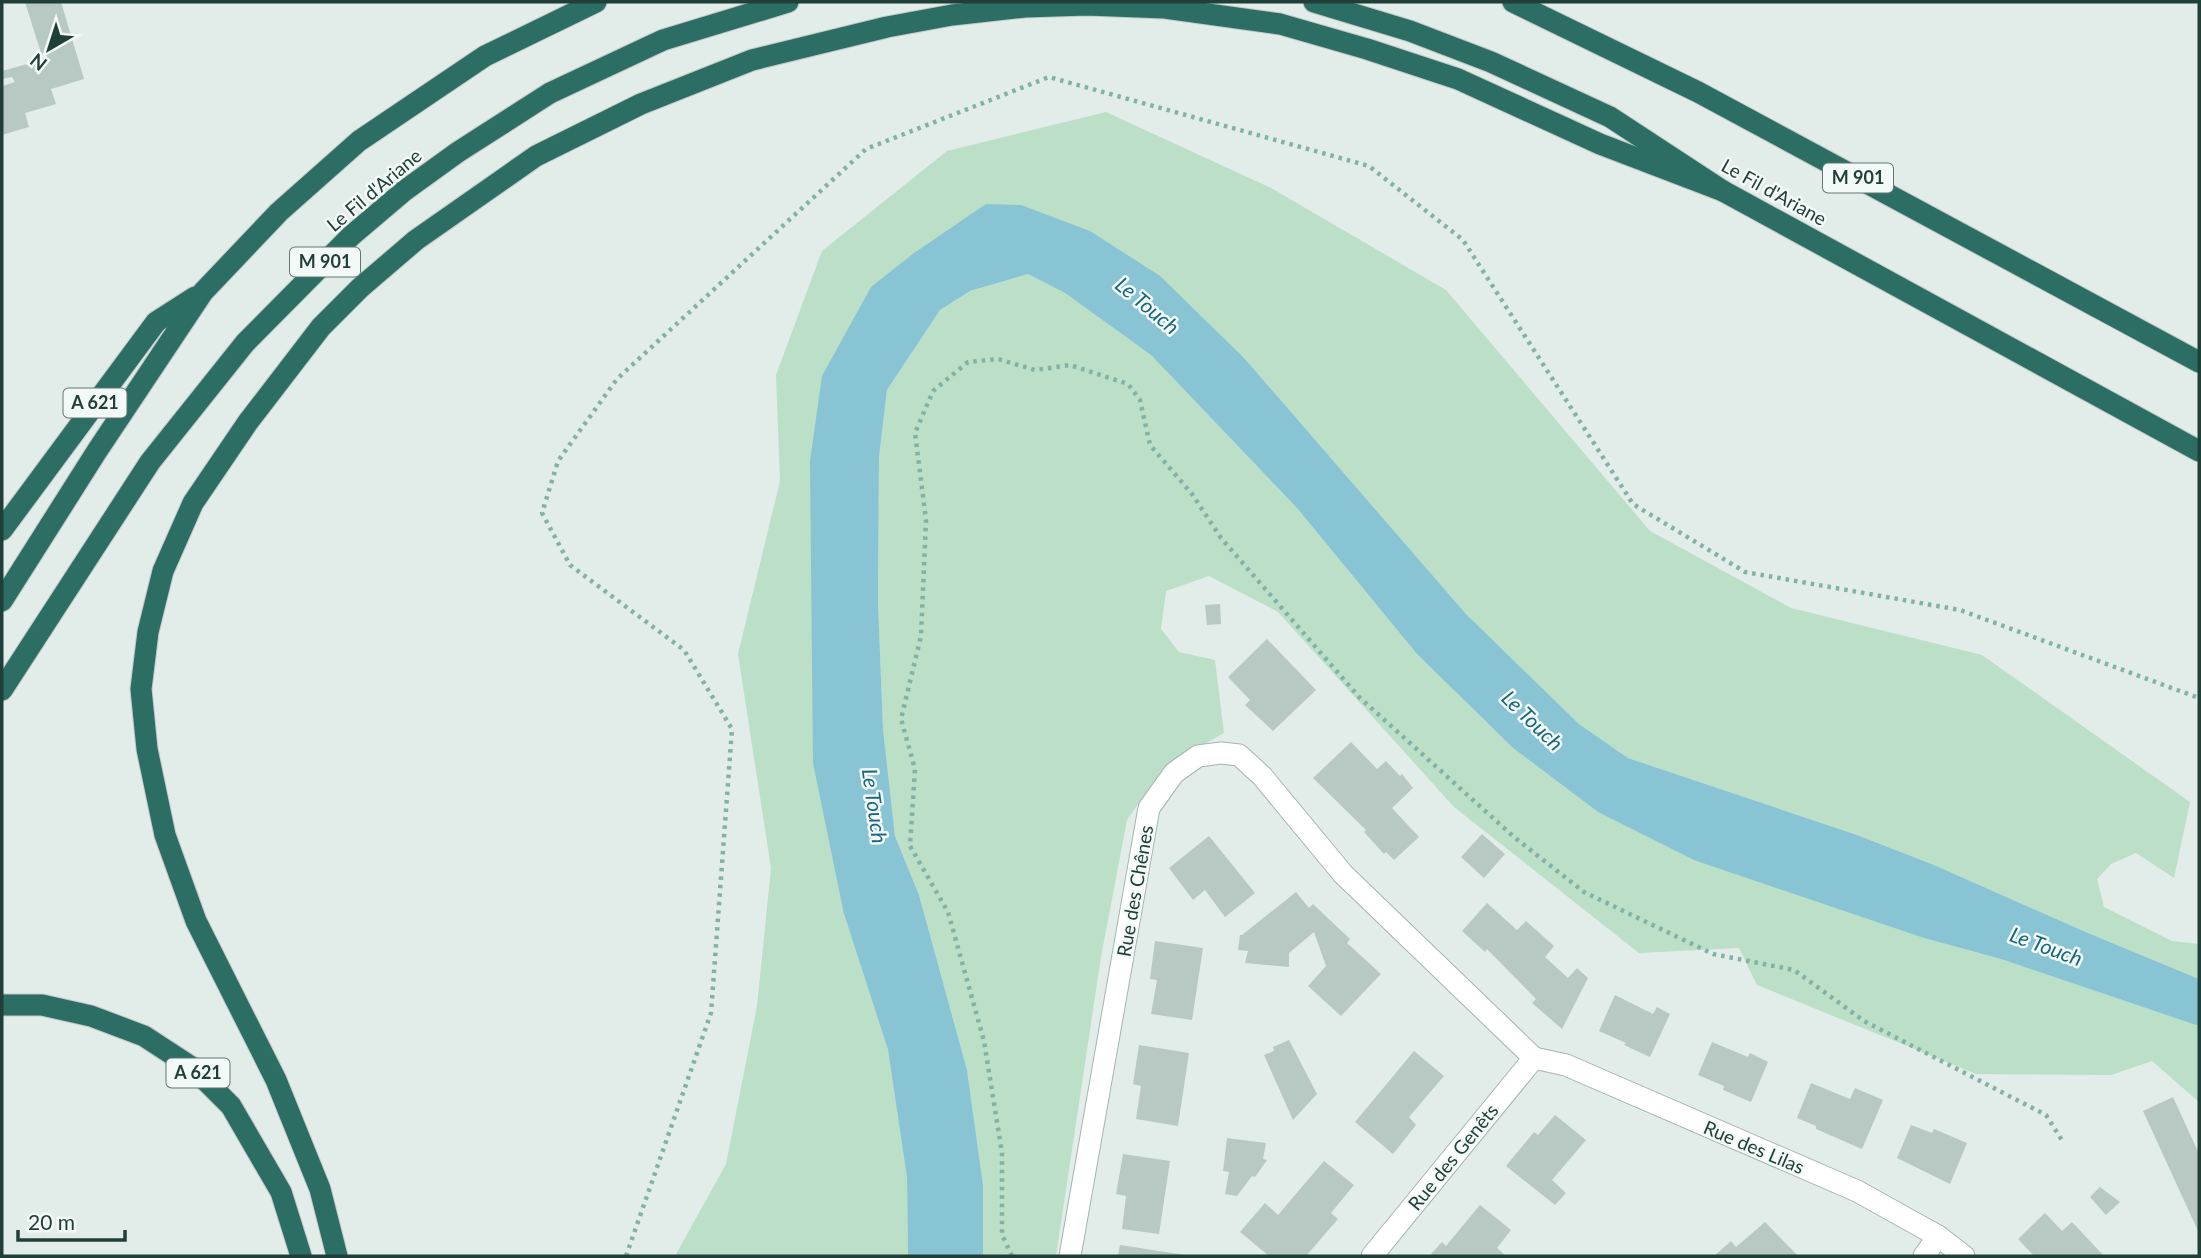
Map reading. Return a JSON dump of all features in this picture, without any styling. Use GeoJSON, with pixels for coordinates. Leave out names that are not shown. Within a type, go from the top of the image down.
{"type":"FeatureCollection","features":[{"type":"Feature","properties":{"kind":"highway"},"geometry":{"type":"LineString","coordinates":[[2,601],[97,451],[203,292],[279,212],[359,141],[485,56],[596,2]]}},
{"type":"Feature","properties":{"kind":"highway","name":"Le Fil d'Ariane"},"geometry":{"type":"LineString","coordinates":[[2,690],[150,462],[245,343],[351,236],[404,191],[458,152],[550,93],[663,40],[788,2]]}},
{"type":"Feature","properties":{"kind":"highway","name":"Le Fil d'Ariane"},"geometry":{"type":"LineString","coordinates":[[1314,2],[1410,31],[1503,68],[1609,117],[1723,191],[2199,451]]}},
{"type":"Feature","properties":{"kind":"highway","name":"M 901"},"geometry":{"type":"LineString","coordinates":[[1513,2],[1698,92],[2199,362]]}},
{"type":"Feature","properties":{"kind":"highway","name":"M 901"},"geometry":{"type":"LineString","coordinates":[[337,1256],[320,1189],[276,1080],[196,921],[165,835],[147,749],[141,689],[148,632],[163,571],[193,503],[248,422],[321,327],[360,288],[415,240],[536,156],[641,104],[752,60],[887,27],[952,15],[1024,7],[1087,5],[1165,8],[1280,24],[1458,79],[1600,144],[1723,191]]}},
{"type":"Feature","properties":{"kind":"highway","name":"A 621"},"geometry":{"type":"LineString","coordinates":[[2,530],[156,322],[203,292]]}},
{"type":"Feature","properties":{"kind":"highway","name":"A 621"},"geometry":{"type":"LineString","coordinates":[[2,1005],[42,1005],[91,1016],[144,1036],[193,1068],[231,1106],[281,1192],[301,1256]]}},
{"type":"Feature","properties":{"kind":"street","name":"Rue des Chênes"},"geometry":{"type":"LineString","coordinates":[[1070,1256],[1149,808],[1174,773],[1198,756],[1221,752],[1239,755],[1262,776],[1343,874],[1534,1058]]}},
{"type":"Feature","properties":{"kind":"street","name":"Rue des Lilas"},"geometry":{"type":"LineString","coordinates":[[1534,1058],[1566,1065],[1857,1191],[1938,1236],[1964,1256]]}},
{"type":"Feature","properties":{"kind":"street","name":"Rue des Genêts"},"geometry":{"type":"LineString","coordinates":[[1372,1256],[1534,1058]]}},
{"type":"Feature","properties":{"kind":"street"},"geometry":{"type":"LineString","coordinates":[[1924,1256],[1938,1236]]}},
{"type":"Feature","properties":{"kind":"path"},"geometry":{"type":"LineString","coordinates":[[626,1256],[711,1013],[732,729],[684,650],[570,565],[542,513],[558,461],[617,379],[866,149],[1049,77],[1369,166],[1463,240],[1633,504],[1745,572],[1960,610],[2199,698]]}},
{"type":"Feature","properties":{"kind":"green space"},"geometry":{"type":"Polygon","coordinates":[[[1106,112],[1271,188],[1446,290],[1650,531],[1791,608],[1982,655],[2190,802],[2174,878],[2136,853],[2111,864],[2097,879],[2104,907],[2172,941],[2199,944],[2199,979],[1934,865],[1857,835],[1628,758],[1579,724],[1466,614],[1245,359],[1090,231],[871,287],[844,914],[888,1050],[907,1178],[908,1256],[675,1256],[726,1164],[757,1006],[771,868],[738,654],[780,481],[776,375],[822,251],[947,151],[1106,112]]]}},
{"type":"Feature","properties":{"kind":"green space"},"geometry":{"type":"Polygon","coordinates":[[[1028,274],[1065,293],[1151,355],[1297,508],[1417,654],[1513,748],[1598,812],[1924,938],[2001,959],[2199,1026],[2199,1102],[2152,1061],[2111,1075],[1976,1074],[1757,985],[1739,948],[1639,953],[1454,807],[1278,612],[1209,576],[1166,591],[1161,629],[1179,652],[1215,660],[1224,733],[1164,767],[1127,820],[1101,957],[1056,1256],[983,1256],[983,1185],[967,1070],[919,895],[895,836],[883,729],[878,602],[879,457],[887,390],[940,310],[970,291],[1028,274]]]}},
{"type":"Feature","properties":{"kind":"water","name":"Le Touch"},"geometry":{"type":"Polygon","coordinates":[[[986,204],[1021,205],[1090,231],[1160,276],[1245,359],[1466,614],[1579,724],[1628,758],[1857,835],[1934,865],[2199,979],[2199,1026],[2001,959],[1924,938],[1694,860],[1598,812],[1513,748],[1417,654],[1297,508],[1151,355],[1065,293],[1028,274],[970,291],[940,310],[887,390],[879,457],[878,602],[883,729],[895,836],[919,895],[967,1070],[983,1185],[983,1256],[908,1256],[907,1178],[888,1050],[844,914],[813,763],[810,461],[822,376],[871,287],[914,253],[986,204]]]}},
{"type":"Feature","properties":{"kind":"building"},"geometry":{"type":"Polygon","coordinates":[[[25,2],[61,2],[84,79],[51,89],[56,104],[25,113],[29,127],[2,135],[2,86],[15,82],[12,77],[2,79],[2,71],[38,61],[36,54],[41,53],[25,2]]]}},
{"type":"Feature","properties":{"kind":"building"},"geometry":{"type":"Polygon","coordinates":[[[1220,604],[1221,624],[1207,625],[1205,605],[1220,604]]]}},
{"type":"Feature","properties":{"kind":"building"},"geometry":{"type":"Polygon","coordinates":[[[1267,639],[1316,690],[1273,731],[1245,705],[1250,700],[1228,677],[1267,639]]]}},
{"type":"Feature","properties":{"kind":"building"},"geometry":{"type":"Polygon","coordinates":[[[1351,742],[1377,769],[1386,761],[1400,776],[1402,774],[1413,788],[1392,808],[1419,837],[1394,860],[1386,852],[1384,854],[1364,832],[1366,830],[1313,778],[1351,742]]]}},
{"type":"Feature","properties":{"kind":"building"},"geometry":{"type":"Polygon","coordinates":[[[1482,834],[1505,854],[1484,878],[1461,857],[1482,834]]]}},
{"type":"Feature","properties":{"kind":"building"},"geometry":{"type":"Polygon","coordinates":[[[1209,836],[1255,893],[1225,917],[1205,890],[1193,900],[1169,868],[1209,836]]]}},
{"type":"Feature","properties":{"kind":"building"},"geometry":{"type":"Polygon","coordinates":[[[1296,892],[1309,908],[1313,904],[1350,939],[1347,943],[1381,974],[1341,1016],[1308,986],[1326,966],[1314,932],[1289,953],[1289,967],[1245,963],[1248,951],[1238,950],[1240,935],[1296,892]]]}},
{"type":"Feature","properties":{"kind":"building"},"geometry":{"type":"Polygon","coordinates":[[[1487,903],[1517,930],[1526,921],[1554,946],[1545,957],[1568,978],[1577,968],[1588,978],[1562,1029],[1532,1003],[1536,999],[1487,949],[1485,952],[1462,931],[1487,903]]]}},
{"type":"Feature","properties":{"kind":"building"},"geometry":{"type":"Polygon","coordinates":[[[1155,941],[1203,948],[1192,1020],[1151,1014],[1157,980],[1150,979],[1155,941]]]}},
{"type":"Feature","properties":{"kind":"building"},"geometry":{"type":"Polygon","coordinates":[[[1615,995],[1653,1014],[1657,1007],[1670,1014],[1650,1057],[1599,1031],[1615,995]]]}},
{"type":"Feature","properties":{"kind":"building"},"geometry":{"type":"Polygon","coordinates":[[[1289,1040],[1317,1094],[1293,1120],[1264,1055],[1274,1051],[1273,1047],[1289,1040]]]}},
{"type":"Feature","properties":{"kind":"building"},"geometry":{"type":"Polygon","coordinates":[[[1712,1042],[1748,1057],[1750,1053],[1768,1062],[1751,1102],[1698,1075],[1712,1042]]]}},
{"type":"Feature","properties":{"kind":"building"},"geometry":{"type":"Polygon","coordinates":[[[1139,1045],[1189,1053],[1178,1126],[1136,1119],[1141,1086],[1133,1084],[1139,1045]]]}},
{"type":"Feature","properties":{"kind":"building"},"geometry":{"type":"Polygon","coordinates":[[[1414,1051],[1444,1076],[1409,1117],[1416,1125],[1393,1154],[1355,1122],[1414,1051]]]}},
{"type":"Feature","properties":{"kind":"building"},"geometry":{"type":"Polygon","coordinates":[[[1811,1083],[1850,1099],[1855,1088],[1883,1100],[1862,1149],[1797,1118],[1811,1083]]]}},
{"type":"Feature","properties":{"kind":"building"},"geometry":{"type":"Polygon","coordinates":[[[2173,1097],[2199,1154],[2199,1233],[2143,1111],[2173,1097]]]}},
{"type":"Feature","properties":{"kind":"building"},"geometry":{"type":"Polygon","coordinates":[[[1555,1115],[1586,1140],[1552,1180],[1566,1193],[1555,1205],[1506,1166],[1534,1132],[1538,1135],[1555,1115]]]}},
{"type":"Feature","properties":{"kind":"building"},"geometry":{"type":"Polygon","coordinates":[[[1911,1125],[1932,1133],[1934,1129],[1967,1143],[1950,1184],[1897,1158],[1911,1125]]]}},
{"type":"Feature","properties":{"kind":"building"},"geometry":{"type":"Polygon","coordinates":[[[1227,1138],[1266,1143],[1263,1159],[1267,1160],[1237,1196],[1225,1194],[1229,1172],[1223,1171],[1227,1138]]]}},
{"type":"Feature","properties":{"kind":"building"},"geometry":{"type":"Polygon","coordinates":[[[1123,1154],[1170,1161],[1159,1234],[1122,1229],[1126,1196],[1116,1194],[1123,1154]]]}},
{"type":"Feature","properties":{"kind":"building"},"geometry":{"type":"Polygon","coordinates":[[[1324,1161],[1354,1185],[1331,1213],[1338,1219],[1306,1256],[1269,1256],[1240,1232],[1265,1203],[1278,1215],[1324,1161]]]}},
{"type":"Feature","properties":{"kind":"building"},"geometry":{"type":"Polygon","coordinates":[[[2100,1187],[2120,1202],[2106,1215],[2090,1197],[2100,1187]]]}},
{"type":"Feature","properties":{"kind":"building"},"geometry":{"type":"Polygon","coordinates":[[[1480,1205],[1511,1230],[1497,1248],[1506,1256],[1431,1254],[1442,1242],[1446,1246],[1480,1205]]]}},
{"type":"Feature","properties":{"kind":"building"},"geometry":{"type":"Polygon","coordinates":[[[2045,1213],[2062,1231],[2072,1222],[2104,1256],[2034,1256],[2018,1239],[2045,1213]]]}},
{"type":"Feature","properties":{"kind":"building"},"geometry":{"type":"Polygon","coordinates":[[[1765,1222],[1798,1256],[1714,1256],[1731,1241],[1736,1247],[1765,1222]]]}},
{"type":"Feature","properties":{"kind":"building"},"geometry":{"type":"Polygon","coordinates":[[[1120,1245],[1185,1255],[1185,1256],[1118,1256],[1120,1245]]]}}]}
